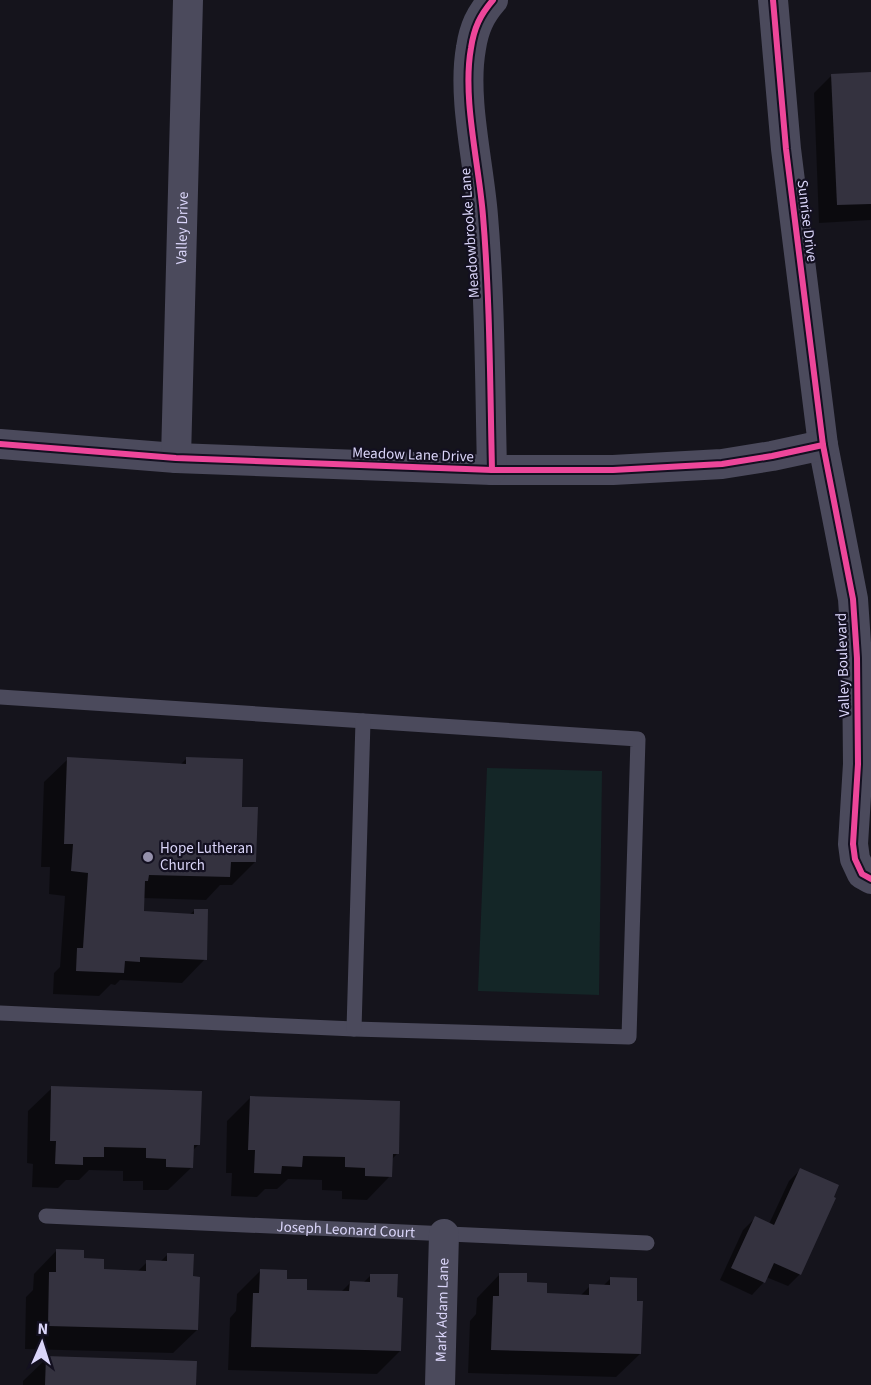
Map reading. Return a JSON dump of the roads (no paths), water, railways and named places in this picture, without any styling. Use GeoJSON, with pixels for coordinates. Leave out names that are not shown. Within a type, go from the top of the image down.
{"type":"FeatureCollection","features":[{"type":"Feature","properties":{"kind":"street","name":"Valley Drive"},"geometry":{"type":"LineString","coordinates":[[176,458],[188,0]]}},
{"type":"Feature","properties":{"kind":"street","name":"Meadowbrooke Lane"},"geometry":{"type":"LineString","coordinates":[[492,470],[487,273],[483,214],[468,86],[471,49],[479,16],[493,0]]}},
{"type":"Feature","properties":{"kind":"street","name":"Sunrise Drive"},"geometry":{"type":"LineString","coordinates":[[773,0],[786,149],[823,445]]}},
{"type":"Feature","properties":{"kind":"street","name":"Meadow Lane Drive"},"geometry":{"type":"LineString","coordinates":[[0,444],[176,458],[492,470],[614,470],[722,464],[823,445]]}},
{"type":"Feature","properties":{"kind":"street","name":"Valley Boulevard"},"geometry":{"type":"LineString","coordinates":[[823,445],[853,599],[858,764],[853,844],[855,859],[862,874],[871,879]]}},
{"type":"Feature","properties":{"kind":"street","name":"Mark Adam Lane"},"geometry":{"type":"LineString","coordinates":[[440,1385],[444,1234]]}},
{"type":"Feature","properties":{"kind":"lane"},"geometry":{"type":"LineString","coordinates":[[0,697],[638,739],[629,1037],[354,1029],[0,1013]]}},
{"type":"Feature","properties":{"kind":"lane"},"geometry":{"type":"LineString","coordinates":[[354,1029],[363,721]]}},
{"type":"Feature","properties":{"kind":"lane","name":"Joseph Leonard Court"},"geometry":{"type":"LineString","coordinates":[[46,1216],[647,1243]]}},
{"type":"Feature","properties":{"kind":"place","name":"Hope Lutheran Church"},"geometry":{"type":"Point","coordinates":[148,857]}}]}
